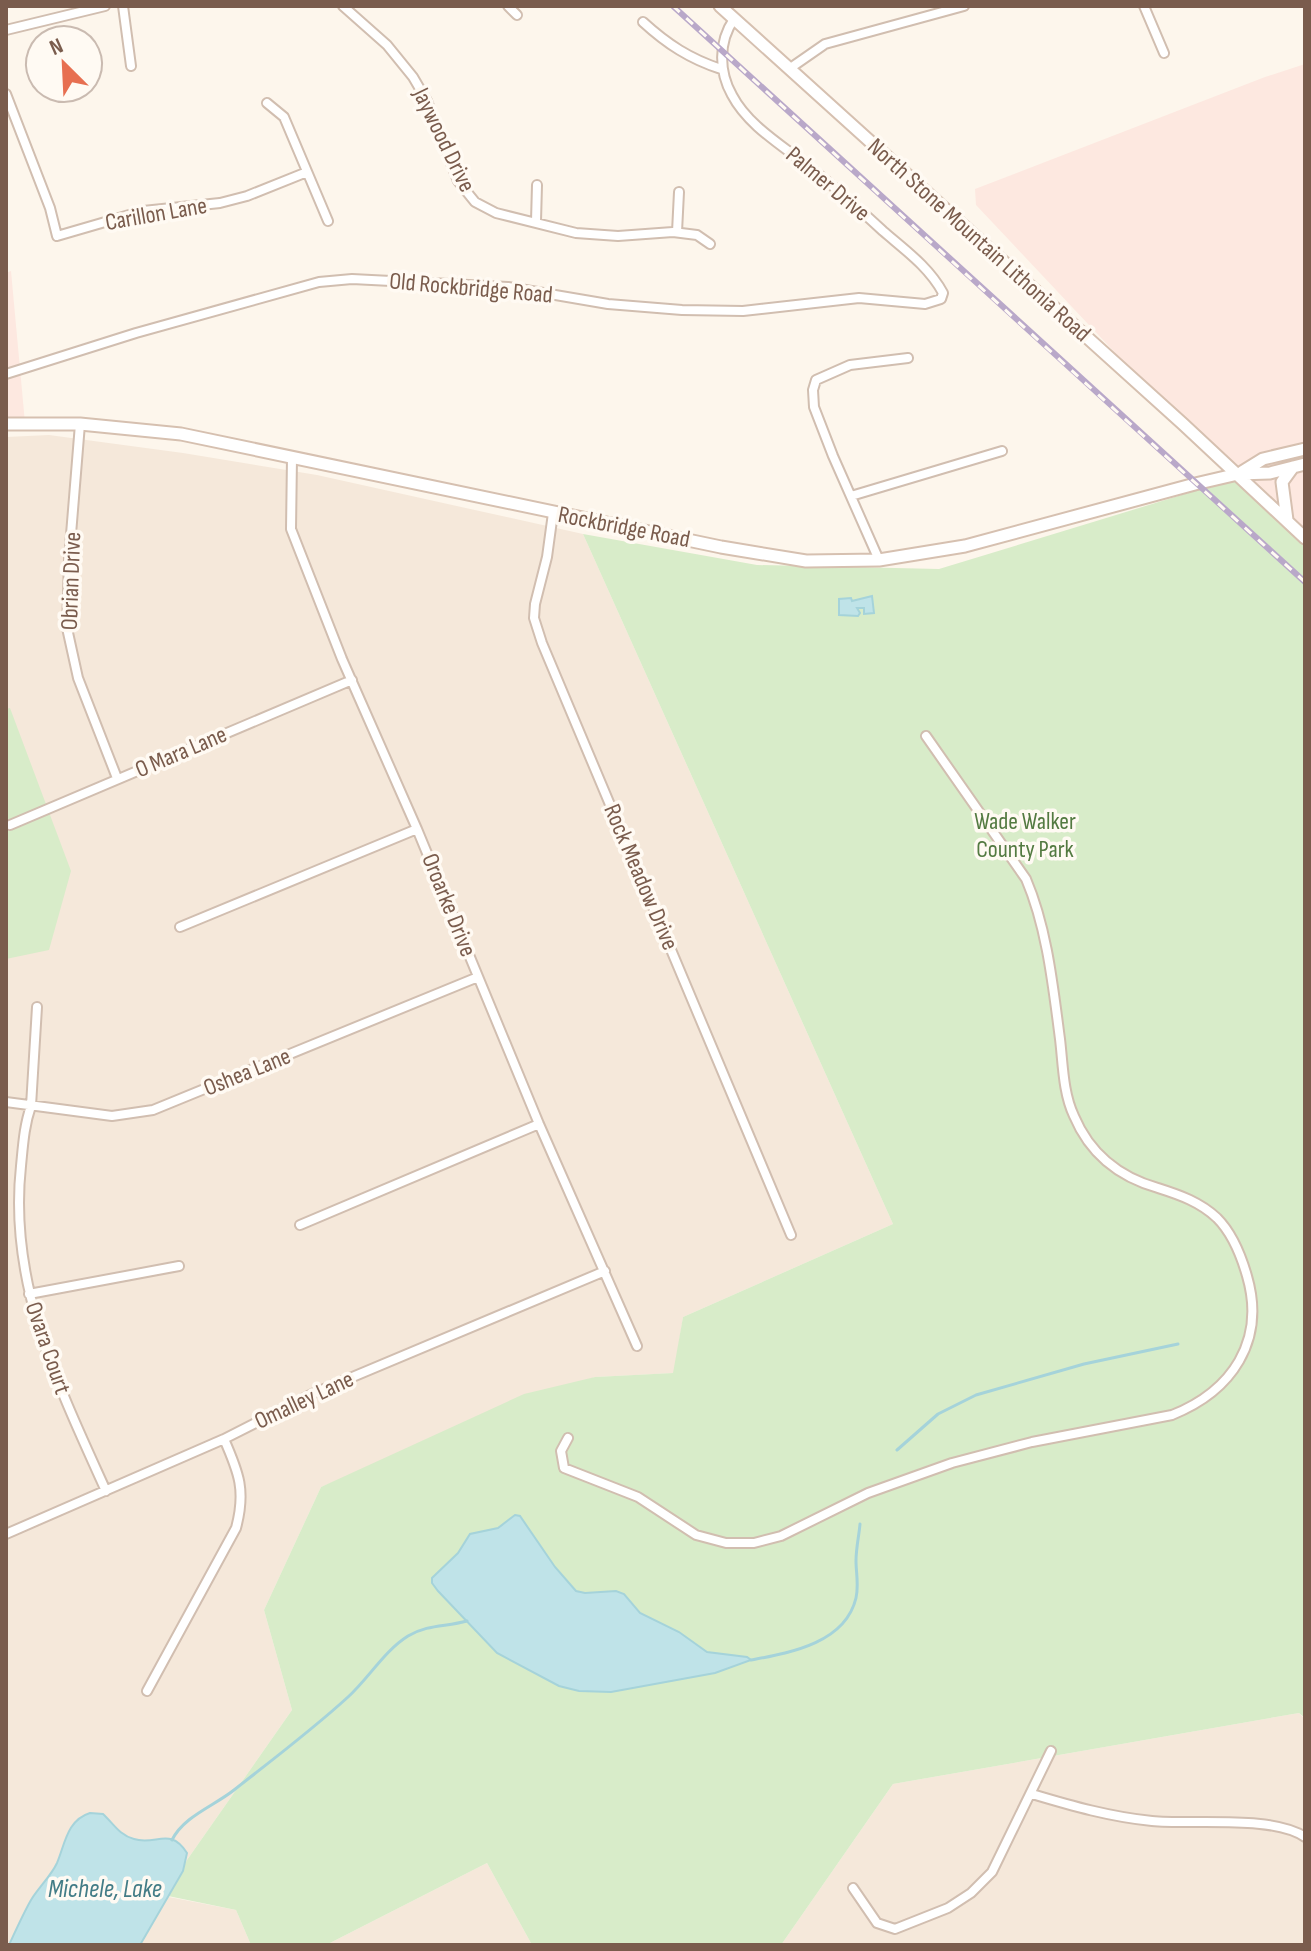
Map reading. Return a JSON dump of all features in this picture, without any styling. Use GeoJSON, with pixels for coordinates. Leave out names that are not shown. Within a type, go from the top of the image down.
{"type":"FeatureCollection","features":[{"type":"Feature","properties":{"kind":"main road","name":"North Stone Mountain Lithonia Road"},"geometry":{"type":"LineString","coordinates":[[720,6],[1305,538]]}},
{"type":"Feature","properties":{"kind":"main road","name":"Rockbridge Road"},"geometry":{"type":"LineString","coordinates":[[6,424],[80,424],[181,434],[553,513],[806,561],[879,560],[965,546],[1238,474],[1270,473],[1299,465]]}},
{"type":"Feature","properties":{"kind":"main road","name":"Rockbridge Road"},"geometry":{"type":"LineString","coordinates":[[1238,474],[1263,459],[1305,449]]}},
{"type":"Feature","properties":{"kind":"main road"},"geometry":{"type":"LineString","coordinates":[[1287,520],[1282,482],[1299,465]]}},
{"type":"Feature","properties":{"kind":"street"},"geometry":{"type":"LineString","coordinates":[[6,30],[105,6]]}},
{"type":"Feature","properties":{"kind":"street"},"geometry":{"type":"LineString","coordinates":[[123,6],[131,66]]}},
{"type":"Feature","properties":{"kind":"street","name":"Jaywood Drive"},"geometry":{"type":"LineString","coordinates":[[343,6],[387,45],[413,77],[427,101],[465,193],[475,202],[496,213],[590,235],[677,232],[697,235],[710,244]]}},
{"type":"Feature","properties":{"kind":"street"},"geometry":{"type":"LineString","coordinates":[[508,6],[517,15]]}},
{"type":"Feature","properties":{"kind":"street"},"geometry":{"type":"LineString","coordinates":[[789,69],[825,44],[964,6]]}},
{"type":"Feature","properties":{"kind":"street"},"geometry":{"type":"LineString","coordinates":[[1144,6],[1164,53]]}},
{"type":"Feature","properties":{"kind":"street"},"geometry":{"type":"LineString","coordinates":[[643,22],[670,46],[701,63],[721,69],[722,51],[734,19]]}},
{"type":"Feature","properties":{"kind":"street","name":"Palmer Drive"},"geometry":{"type":"LineString","coordinates":[[721,69],[741,109],[767,135],[927,270],[943,293]]}},
{"type":"Feature","properties":{"kind":"street","name":"Carillon Lane"},"geometry":{"type":"LineString","coordinates":[[6,94],[50,208],[57,236],[143,211],[220,203],[247,196],[307,172]]}},
{"type":"Feature","properties":{"kind":"street"},"geometry":{"type":"LineString","coordinates":[[267,103],[284,117],[328,221]]}},
{"type":"Feature","properties":{"kind":"street"},"geometry":{"type":"LineString","coordinates":[[536,221],[537,185]]}},
{"type":"Feature","properties":{"kind":"street"},"geometry":{"type":"LineString","coordinates":[[677,232],[679,192]]}},
{"type":"Feature","properties":{"kind":"street","name":"Old Rockbridge Road"},"geometry":{"type":"LineString","coordinates":[[6,374],[178,321],[319,282],[341,280],[508,287],[608,304],[682,310],[743,311],[859,298],[925,304],[941,299],[943,293]]}},
{"type":"Feature","properties":{"kind":"street"},"geometry":{"type":"LineString","coordinates":[[879,560],[814,407],[813,390],[816,380],[850,365],[908,358]]}},
{"type":"Feature","properties":{"kind":"street","name":"Obrian Drive"},"geometry":{"type":"LineString","coordinates":[[80,424],[67,628],[78,678],[117,778]]}},
{"type":"Feature","properties":{"kind":"street"},"geometry":{"type":"LineString","coordinates":[[851,496],[1002,451]]}},
{"type":"Feature","properties":{"kind":"street","name":"Oroarke Drive"},"geometry":{"type":"LineString","coordinates":[[292,458],[291,529],[539,1124],[637,1346]]}},
{"type":"Feature","properties":{"kind":"street","name":"Rock Meadow Drive"},"geometry":{"type":"LineString","coordinates":[[553,513],[547,557],[535,604],[534,618],[542,643],[791,1235]]}},
{"type":"Feature","properties":{"kind":"street","name":"O Mara Lane"},"geometry":{"type":"LineString","coordinates":[[10,825],[352,680]]}},
{"type":"Feature","properties":{"kind":"street"},"geometry":{"type":"LineString","coordinates":[[568,1438],[561,1451],[564,1468],[638,1497],[696,1535],[726,1543],[754,1543],[781,1536],[868,1493],[952,1463],[1032,1442],[1172,1415],[1213,1393],[1240,1360],[1250,1335],[1253,1307],[1251,1287],[1234,1241],[1218,1220],[1196,1203],[1126,1177],[1098,1156],[1074,1116],[1066,1090],[1057,1013],[1034,897],[1026,879],[926,736]]}},
{"type":"Feature","properties":{"kind":"street"},"geometry":{"type":"LineString","coordinates":[[180,927],[417,829]]}},
{"type":"Feature","properties":{"kind":"street","name":"Oshea Lane"},"geometry":{"type":"LineString","coordinates":[[6,1102],[112,1116],[153,1110],[478,977]]}},
{"type":"Feature","properties":{"kind":"street","name":"Ovara Court"},"geometry":{"type":"LineString","coordinates":[[37,1007],[31,1106],[26,1121],[17,1200],[22,1258],[29,1294],[54,1375],[106,1491]]}},
{"type":"Feature","properties":{"kind":"street"},"geometry":{"type":"LineString","coordinates":[[300,1225],[539,1124]]}},
{"type":"Feature","properties":{"kind":"street"},"geometry":{"type":"LineString","coordinates":[[29,1294],[179,1266]]}},
{"type":"Feature","properties":{"kind":"street","name":"Omalley Lane"},"geometry":{"type":"LineString","coordinates":[[6,1534],[224,1439],[312,1394],[605,1271]]}},
{"type":"Feature","properties":{"kind":"street"},"geometry":{"type":"LineString","coordinates":[[147,1691],[236,1528],[241,1509],[240,1481],[224,1439]]}},
{"type":"Feature","properties":{"kind":"street"},"geometry":{"type":"LineString","coordinates":[[853,1888],[877,1923],[895,1929],[948,1908],[984,1882],[992,1872],[1051,1751]]}},
{"type":"Feature","properties":{"kind":"street"},"geometry":{"type":"LineString","coordinates":[[1032,1794],[1106,1815],[1155,1821],[1281,1826],[1305,1837]]}},
{"type":"Feature","properties":{"kind":"shaded area"},"geometry":{"type":"Polygon","coordinates":[[[1305,64],[1305,543],[1234,479],[976,205],[975,189],[1305,64]]]}},
{"type":"Feature","properties":{"kind":"shaded area"},"geometry":{"type":"Polygon","coordinates":[[[11,271],[25,423],[6,423],[6,273],[11,271]]]}},
{"type":"Feature","properties":{"kind":"shaded area"},"geometry":{"type":"Polygon","coordinates":[[[49,435],[317,475],[583,534],[893,1224],[683,1317],[674,1373],[595,1377],[321,1487],[264,1610],[292,1710],[187,1860],[169,1897],[236,1910],[251,1945],[6,1945],[6,437],[49,435]]]}},
{"type":"Feature","properties":{"kind":"shaded area"},"geometry":{"type":"Polygon","coordinates":[[[1299,1713],[1305,1719],[1305,1945],[781,1945],[893,1784],[1299,1713]]]}},
{"type":"Feature","properties":{"kind":"shaded area"},"geometry":{"type":"Polygon","coordinates":[[[487,1863],[532,1945],[326,1945],[487,1863]]]}},
{"type":"Feature","properties":{"kind":"green space","name":"Wade Walker County Park"},"geometry":{"type":"Polygon","coordinates":[[[1234,479],[1305,543],[1305,1718],[1299,1713],[893,1784],[781,1945],[532,1945],[487,1863],[326,1945],[251,1945],[236,1910],[168,1896],[187,1860],[292,1710],[264,1610],[321,1487],[524,1394],[595,1377],[673,1373],[683,1317],[893,1224],[583,534],[757,565],[939,569],[1234,479]]]}},
{"type":"Feature","properties":{"kind":"green space"},"geometry":{"type":"Polygon","coordinates":[[[10,708],[71,871],[49,950],[6,959],[6,709],[10,708]]]}},
{"type":"Feature","properties":{"kind":"water"},"geometry":{"type":"Polygon","coordinates":[[[872,596],[874,613],[864,614],[864,608],[857,608],[858,616],[839,615],[839,599],[851,598],[852,601],[872,596]]]}},
{"type":"Feature","properties":{"kind":"water"},"geometry":{"type":"Polygon","coordinates":[[[515,1515],[520,1516],[555,1567],[576,1591],[616,1591],[624,1594],[640,1613],[679,1632],[707,1652],[751,1660],[715,1673],[611,1692],[579,1691],[559,1686],[497,1653],[438,1591],[432,1578],[458,1553],[470,1534],[498,1528],[515,1515]]]}},
{"type":"Feature","properties":{"kind":"water","name":"Michele, Lake"},"geometry":{"type":"Polygon","coordinates":[[[103,1814],[129,1837],[142,1841],[175,1840],[187,1853],[183,1871],[140,1945],[9,1945],[31,1900],[54,1868],[72,1827],[82,1816],[103,1814]]]}},
{"type":"Feature","properties":{"kind":"waterway"},"geometry":{"type":"LineString","coordinates":[[897,1450],[938,1414],[976,1395],[1084,1364],[1178,1344]]}},
{"type":"Feature","properties":{"kind":"waterway"},"geometry":{"type":"LineString","coordinates":[[751,1660],[813,1644],[828,1636],[850,1614],[856,1598],[860,1524]]}},
{"type":"Feature","properties":{"kind":"waterway"},"geometry":{"type":"LineString","coordinates":[[172,1840],[184,1824],[292,1745],[356,1690],[399,1642],[423,1629],[467,1621]]}},
{"type":"Feature","properties":{"kind":"railway"},"geometry":{"type":"LineString","coordinates":[[673,6],[1305,582]]}}]}
